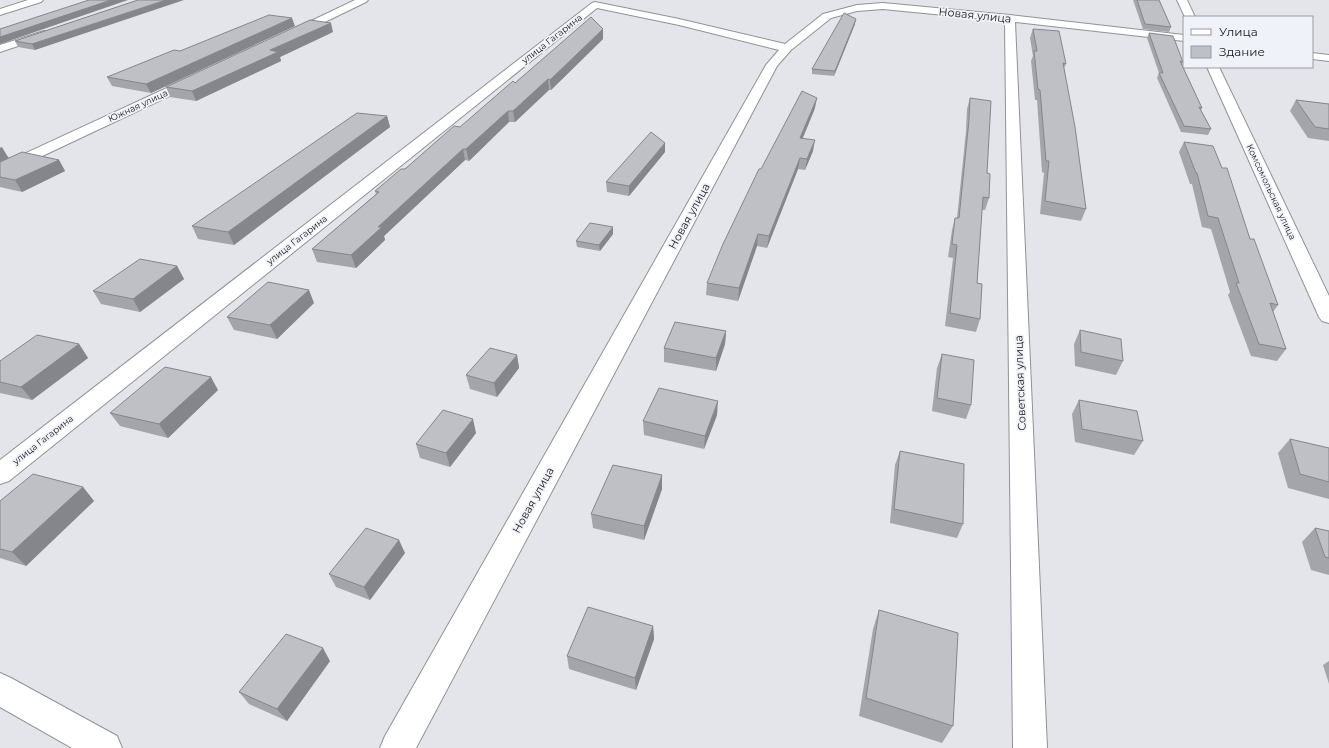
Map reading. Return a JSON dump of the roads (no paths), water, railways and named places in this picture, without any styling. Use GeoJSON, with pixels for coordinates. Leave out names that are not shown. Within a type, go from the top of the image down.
{"type":"FeatureCollection","features":[{"type":"Feature","properties":{"kind":"street"},"geometry":{"type":"LineString","coordinates":[[0,12],[38,0]]}},
{"type":"Feature","properties":{"kind":"street"},"geometry":{"type":"LineString","coordinates":[[277,40],[363,0]]}},
{"type":"Feature","properties":{"kind":"street"},"geometry":{"type":"LineString","coordinates":[[848,0],[883,6]]}},
{"type":"Feature","properties":{"kind":"street"},"geometry":{"type":"LineString","coordinates":[[1182,0],[1190,16]]}},
{"type":"Feature","properties":{"kind":"street"},"geometry":{"type":"LineString","coordinates":[[595,3],[787,48]]}},
{"type":"Feature","properties":{"kind":"street","name":"улица Гагарина"},"geometry":{"type":"LineString","coordinates":[[0,474],[595,3]]}},
{"type":"Feature","properties":{"kind":"street","name":"Новая улица"},"geometry":{"type":"LineString","coordinates":[[397,748],[768,72],[787,48],[827,16],[857,8],[883,6],[1010,18],[1183,38]]}},
{"type":"Feature","properties":{"kind":"street","name":"Советская улица"},"geometry":{"type":"LineString","coordinates":[[1010,18],[1030,748]]}},
{"type":"Feature","properties":{"kind":"street"},"geometry":{"type":"LineString","coordinates":[[0,49],[52,31]]}},
{"type":"Feature","properties":{"kind":"street"},"geometry":{"type":"LineString","coordinates":[[1313,56],[1329,58]]}},
{"type":"Feature","properties":{"kind":"street","name":"Комсомольская улица"},"geometry":{"type":"LineString","coordinates":[[1213,68],[1329,317]]}},
{"type":"Feature","properties":{"kind":"street","name":"Южная улица"},"geometry":{"type":"LineString","coordinates":[[0,171],[206,74]]}},
{"type":"Feature","properties":{"kind":"street"},"geometry":{"type":"LineString","coordinates":[[0,689],[105,748]]}}]}
